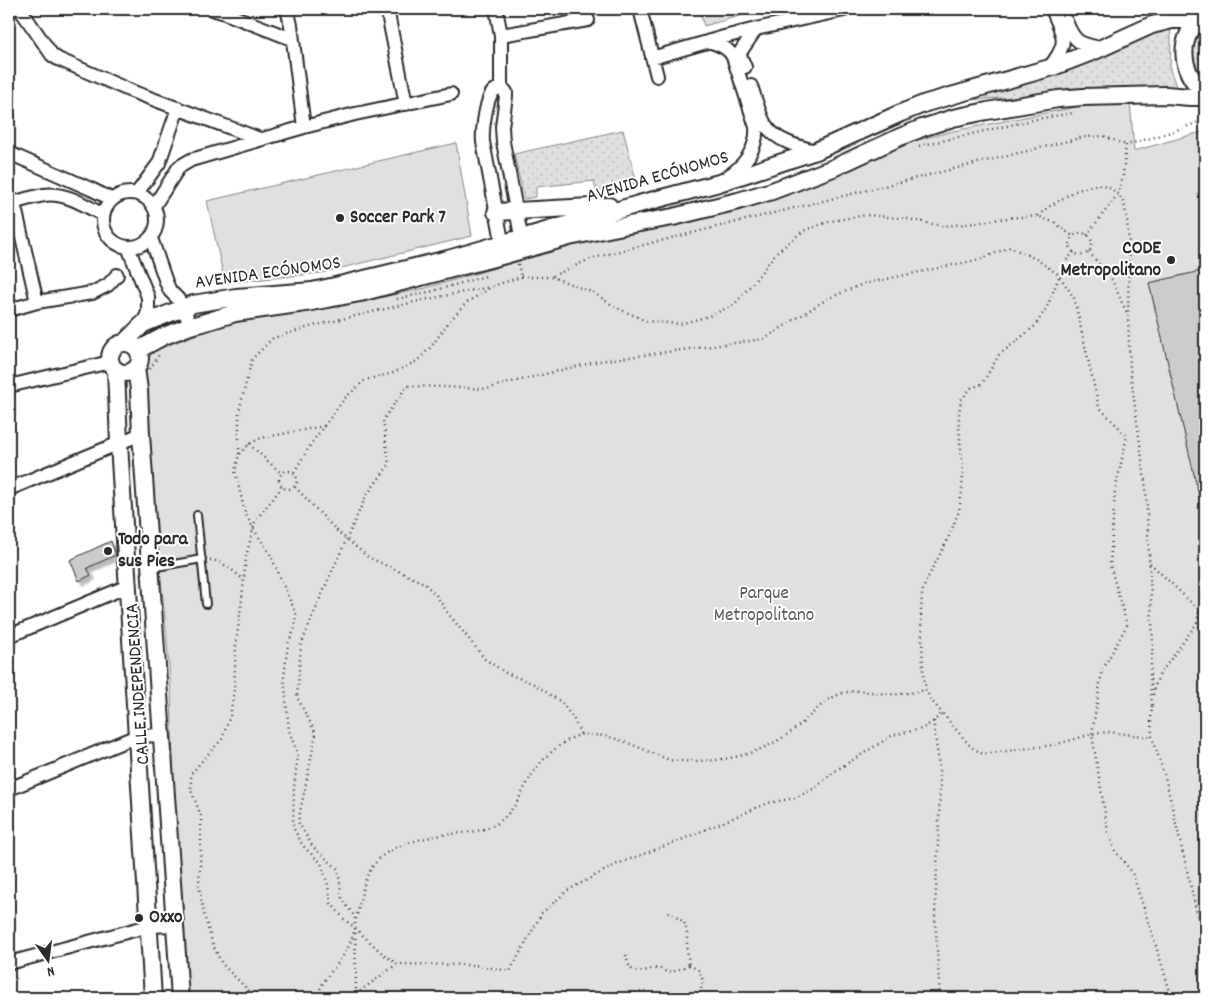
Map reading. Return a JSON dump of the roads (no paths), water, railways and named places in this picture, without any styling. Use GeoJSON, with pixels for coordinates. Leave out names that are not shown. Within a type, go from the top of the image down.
{"type":"FeatureCollection","features":[{"type":"Feature","properties":{"kind":"street"},"geometry":{"type":"LineString","coordinates":[[287,9],[304,126]]}},
{"type":"Feature","properties":{"kind":"street"},"geometry":{"type":"LineString","coordinates":[[387,9],[406,104]]}},
{"type":"Feature","properties":{"kind":"street"},"geometry":{"type":"LineString","coordinates":[[496,9],[501,35],[501,87],[506,92],[502,127],[503,142],[523,244]]}},
{"type":"Feature","properties":{"kind":"street"},"geometry":{"type":"LineString","coordinates":[[640,9],[657,76]]}},
{"type":"Feature","properties":{"kind":"street"},"geometry":{"type":"LineString","coordinates":[[1048,68],[1058,56],[1063,44],[1063,36],[1052,9]]}},
{"type":"Feature","properties":{"kind":"street"},"geometry":{"type":"LineString","coordinates":[[1060,9],[1074,38],[1087,46],[1100,48]]}},
{"type":"Feature","properties":{"kind":"street"},"geometry":{"type":"LineString","coordinates":[[223,10],[292,39]]}},
{"type":"Feature","properties":{"kind":"street"},"geometry":{"type":"LineString","coordinates":[[652,58],[709,41],[823,12],[844,10]]}},
{"type":"Feature","properties":{"kind":"street"},"geometry":{"type":"LineString","coordinates":[[24,11],[52,55],[58,59],[132,91],[260,139]]}},
{"type":"Feature","properties":{"kind":"street"},"geometry":{"type":"LineString","coordinates":[[1201,19],[1189,33],[1185,45],[1184,58],[1187,70],[1194,81],[1205,91]]}},
{"type":"Feature","properties":{"kind":"street","name":"AVENIDA ECÓNOMOS"},"geometry":{"type":"LineString","coordinates":[[131,347],[190,326],[235,313],[312,302],[448,259],[523,244],[639,204],[719,184],[816,151],[926,103],[1048,68],[1152,25],[1172,20],[1201,19]]}},
{"type":"Feature","properties":{"kind":"street"},"geometry":{"type":"LineString","coordinates":[[501,35],[588,20]]}},
{"type":"Feature","properties":{"kind":"street"},"geometry":{"type":"LineString","coordinates":[[756,29],[743,47],[740,55],[765,124],[771,131],[787,142],[816,151]]}},
{"type":"Feature","properties":{"kind":"street"},"geometry":{"type":"LineString","coordinates":[[709,41],[725,48],[733,57],[757,135],[755,144],[745,162],[719,184]]}},
{"type":"Feature","properties":{"kind":"street"},"geometry":{"type":"LineString","coordinates":[[501,87],[489,97],[482,130],[482,142],[503,249]]}},
{"type":"Feature","properties":{"kind":"street"},"geometry":{"type":"LineString","coordinates":[[154,206],[179,167],[191,160],[304,126],[451,94]]}},
{"type":"Feature","properties":{"kind":"street","name":"AVENIDA ECÓNOMOS"},"geometry":{"type":"LineString","coordinates":[[523,244],[660,220],[738,202],[833,168],[910,133],[953,118],[1058,99],[1116,95],[1205,97]]}},
{"type":"Feature","properties":{"kind":"street"},"geometry":{"type":"LineString","coordinates":[[137,193],[159,163],[178,108]]}},
{"type":"Feature","properties":{"kind":"street"},"geometry":{"type":"LineString","coordinates":[[901,113],[910,133]]}},
{"type":"Feature","properties":{"kind":"street"},"geometry":{"type":"LineString","coordinates":[[9,153],[112,199]]}},
{"type":"Feature","properties":{"kind":"street"},"geometry":{"type":"LineString","coordinates":[[59,196],[67,178]]}},
{"type":"Feature","properties":{"kind":"street"},"geometry":{"type":"LineString","coordinates":[[137,193],[149,200],[154,206],[157,216],[156,228],[150,238],[144,243],[128,247],[117,244],[108,237],[103,226],[103,215],[106,207],[119,194],[137,193]]}},
{"type":"Feature","properties":{"kind":"street"},"geometry":{"type":"LineString","coordinates":[[37,302],[11,204],[44,195],[59,196],[77,201],[103,215]]}},
{"type":"Feature","properties":{"kind":"street"},"geometry":{"type":"LineString","coordinates":[[656,200],[660,220]]}},
{"type":"Feature","properties":{"kind":"street"},"geometry":{"type":"LineString","coordinates":[[496,212],[639,204]]}},
{"type":"Feature","properties":{"kind":"street"},"geometry":{"type":"LineString","coordinates":[[150,238],[170,291],[184,308],[190,326]]}},
{"type":"Feature","properties":{"kind":"street"},"geometry":{"type":"LineString","coordinates":[[128,247],[148,296],[148,312],[143,324]]}},
{"type":"Feature","properties":{"kind":"street"},"geometry":{"type":"LineString","coordinates":[[9,310],[37,302],[92,293],[108,285],[117,275]]}},
{"type":"Feature","properties":{"kind":"street","name":"AVENIDA ECÓNOMOS"},"geometry":{"type":"LineString","coordinates":[[131,347],[143,324],[194,304],[236,297],[359,287]]}},
{"type":"Feature","properties":{"kind":"street"},"geometry":{"type":"LineString","coordinates":[[119,344],[131,347],[140,356],[139,362],[132,371],[121,373],[113,366],[110,356],[111,351],[119,344]]}},
{"type":"Feature","properties":{"kind":"street"},"geometry":{"type":"LineString","coordinates":[[9,386],[113,366]]}},
{"type":"Feature","properties":{"kind":"street","name":"CALLE INDEPENDENCIA"},"geometry":{"type":"LineString","coordinates":[[113,366],[153,998]]}},
{"type":"Feature","properties":{"kind":"street","name":"CALLE INDEPENDENCIA"},"geometry":{"type":"LineString","coordinates":[[136,368],[180,998]]}},
{"type":"Feature","properties":{"kind":"street"},"geometry":{"type":"LineString","coordinates":[[9,488],[141,434]]}},
{"type":"Feature","properties":{"kind":"street"},"geometry":{"type":"LineString","coordinates":[[9,636],[128,586]]}},
{"type":"Feature","properties":{"kind":"street"},"geometry":{"type":"LineString","coordinates":[[9,789],[137,736],[162,735]]}},
{"type":"Feature","properties":{"kind":"street"},"geometry":{"type":"LineString","coordinates":[[9,963],[149,926],[175,925]]}},
{"type":"Feature","properties":{"kind":"lane"},"geometry":{"type":"LineString","coordinates":[[197,515],[206,604]]}},
{"type":"Feature","properties":{"kind":"lane"},"geometry":{"type":"LineString","coordinates":[[150,568],[202,559]]}},
{"type":"Feature","properties":{"kind":"place","name":"Soccer Park 7"},"geometry":{"type":"Point","coordinates":[340,218]}},
{"type":"Feature","properties":{"kind":"place","name":"CODE Metropolitano"},"geometry":{"type":"Point","coordinates":[1171,260]}},
{"type":"Feature","properties":{"kind":"place","name":"Todo para sus Pies"},"geometry":{"type":"Point","coordinates":[108,551]}},
{"type":"Feature","properties":{"kind":"place","name":"Oxxo"},"geometry":{"type":"Point","coordinates":[139,918]}},
{"type":"Feature","properties":{"kind":"park label","name":"Parque Metropolitano"},"geometry":{"type":"Point","coordinates":[764,605]}}]}
